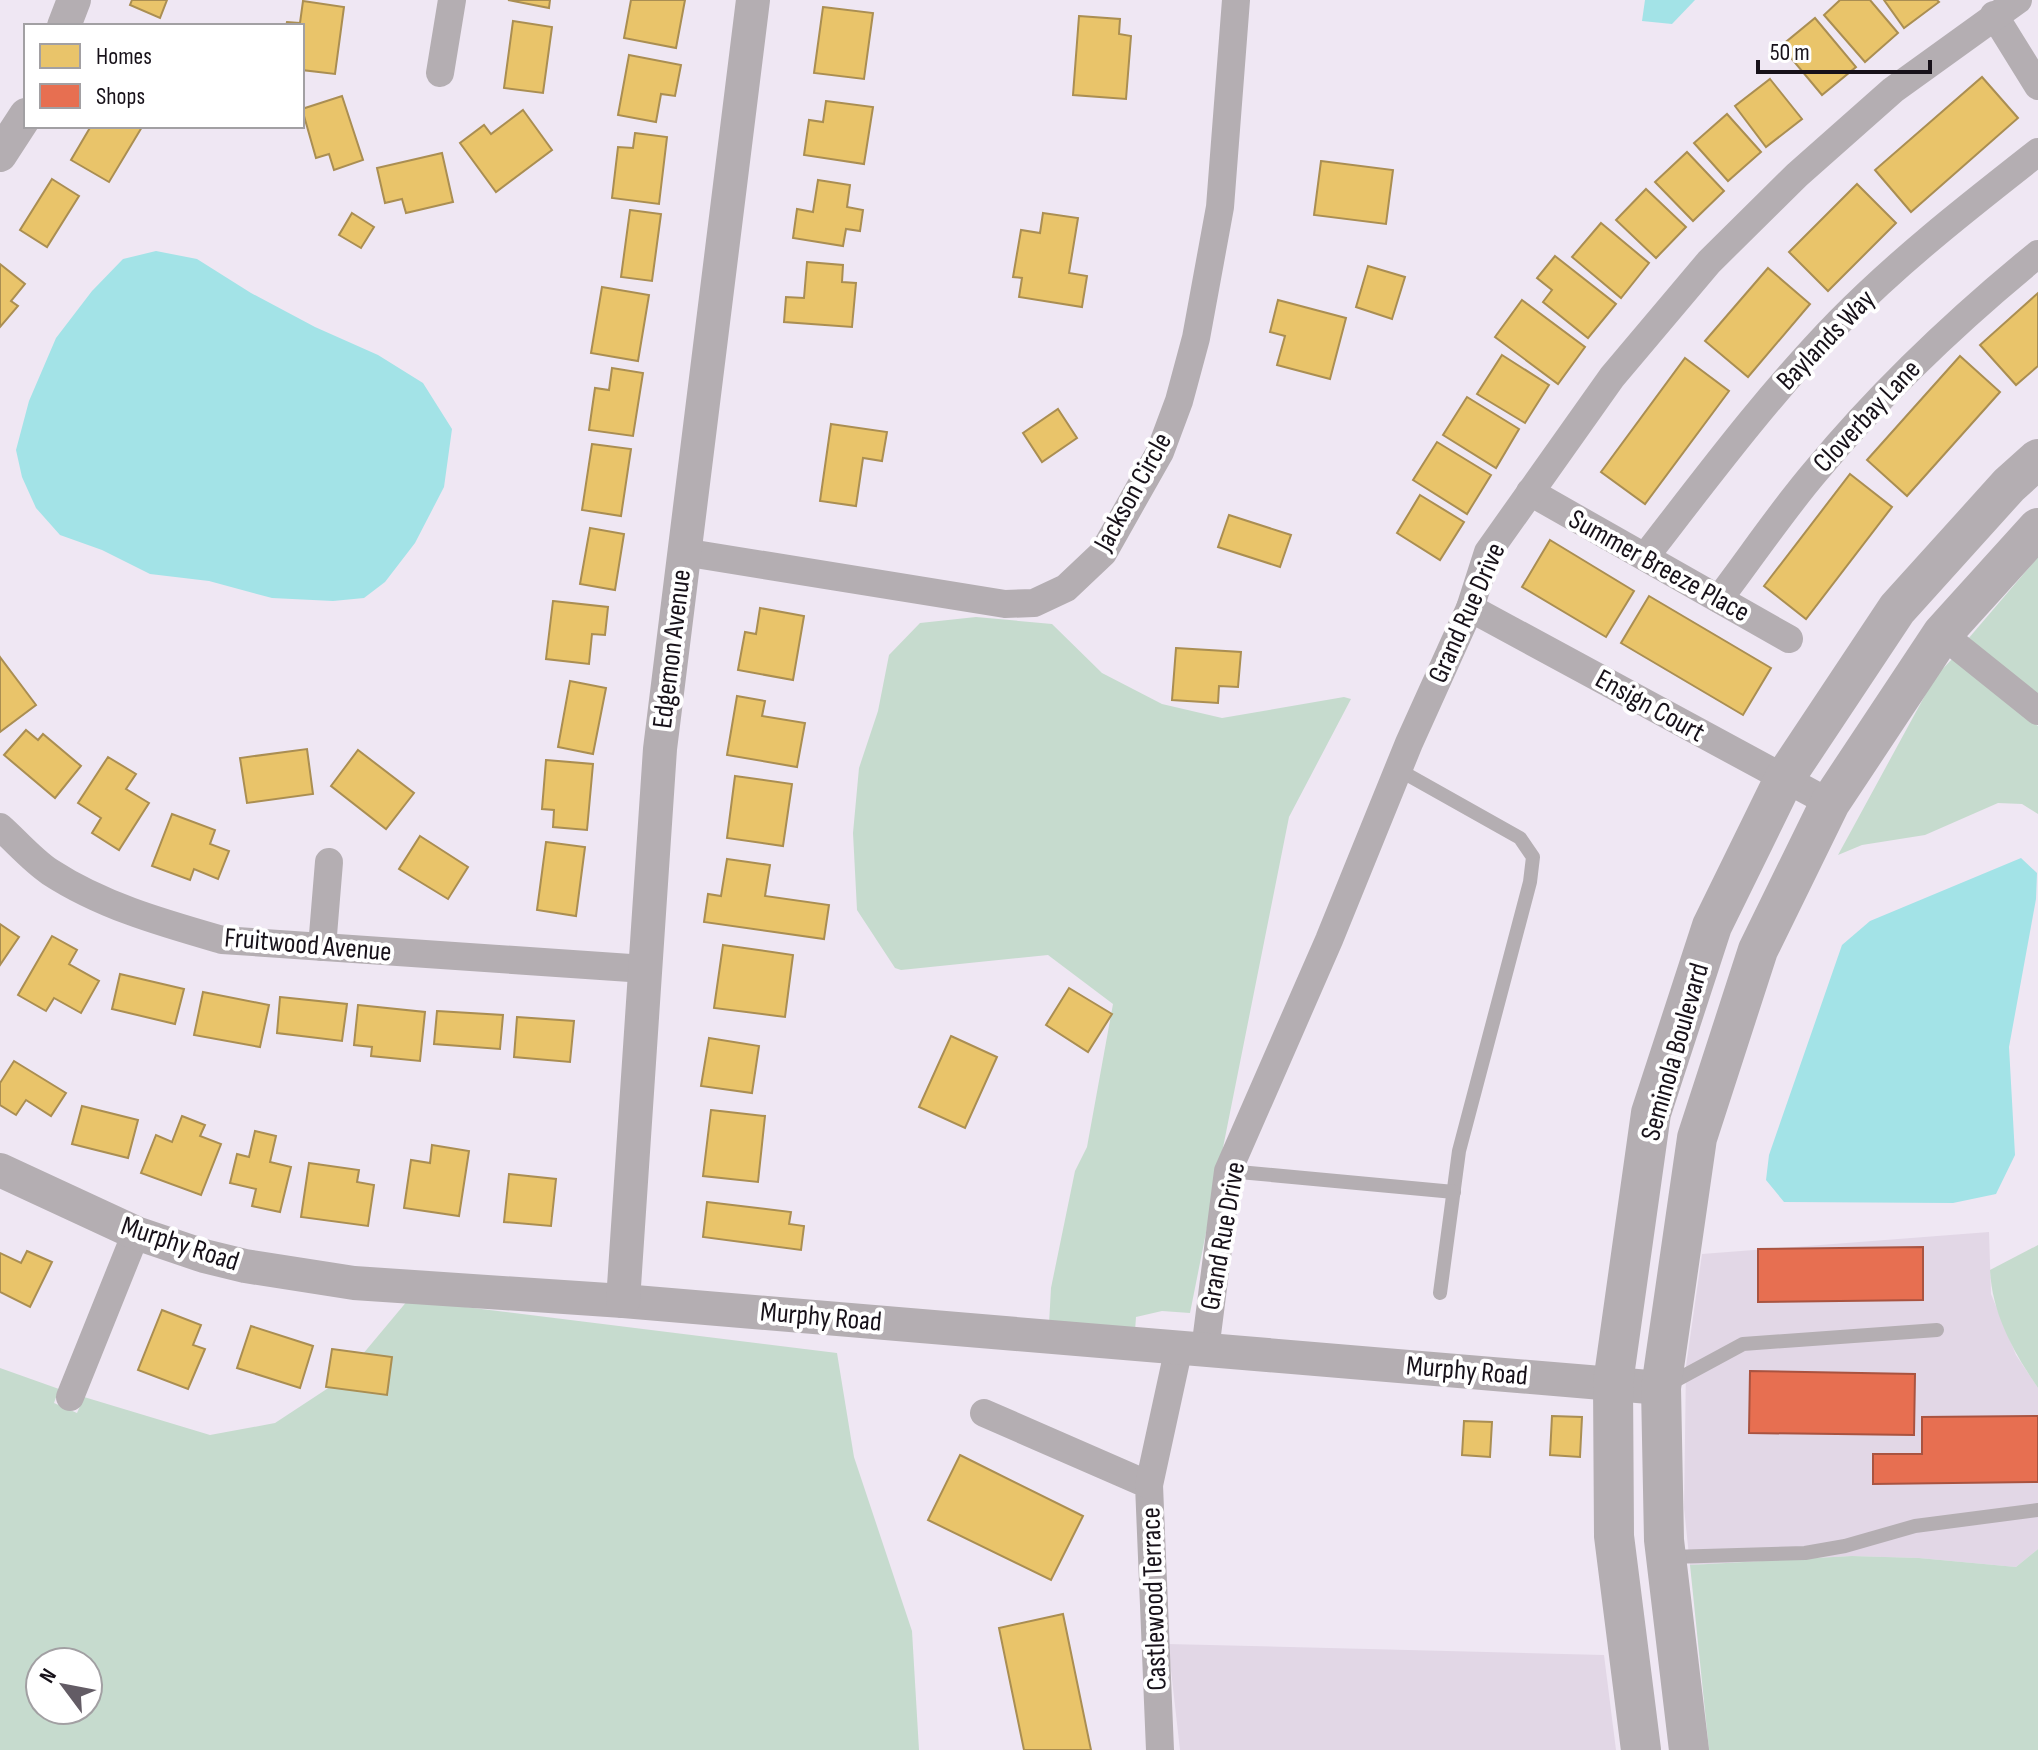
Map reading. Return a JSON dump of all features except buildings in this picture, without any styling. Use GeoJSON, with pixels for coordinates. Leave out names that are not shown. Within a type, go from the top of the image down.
{"type":"FeatureCollection","features":[{"type":"Feature","properties":{"kind":"main road","name":"Seminola Boulevard"},"geometry":{"type":"LineString","coordinates":[[1641,1750],[1614,1536],[1613,1383],[1651,1113],[1712,926],[1784,779],[1897,609],[2009,485],[2038,459]]}},
{"type":"Feature","properties":{"kind":"main road","name":"Seminola Boulevard"},"geometry":{"type":"LineString","coordinates":[[1689,1750],[1666,1557],[1661,1388],[1697,1138],[1758,950],[1830,803],[1942,634],[2038,528]]}},
{"type":"Feature","properties":{"kind":"street"},"geometry":{"type":"LineString","coordinates":[[65,24],[74,0]]}},
{"type":"Feature","properties":{"kind":"street"},"geometry":{"type":"LineString","coordinates":[[440,73],[452,0]]}},
{"type":"Feature","properties":{"kind":"street","name":"Edgemon Avenue"},"geometry":{"type":"LineString","coordinates":[[623,1301],[660,749],[753,0]]}},
{"type":"Feature","properties":{"kind":"street","name":"Jackson Circle"},"geometry":{"type":"LineString","coordinates":[[683,552],[1005,604],[1034,603],[1066,588],[1103,553],[1160,452],[1179,401],[1196,338],[1220,207],[1236,0]]}},
{"type":"Feature","properties":{"kind":"street","name":"Grand Rue Drive"},"geometry":{"type":"LineString","coordinates":[[1149,1485],[1192,1349],[1228,1171],[1470,608],[1488,552],[1612,377],[1709,262],[1797,175],[1893,90],[2018,0]]}},
{"type":"Feature","properties":{"kind":"street"},"geometry":{"type":"LineString","coordinates":[[1994,15],[2038,86]]}},
{"type":"Feature","properties":{"kind":"street"},"geometry":{"type":"LineString","coordinates":[[0,155],[24,118]]}},
{"type":"Feature","properties":{"kind":"street","name":"Baylands Way"},"geometry":{"type":"LineString","coordinates":[[1645,557],[1756,415],[1837,324],[1925,240],[2038,152]]}},
{"type":"Feature","properties":{"kind":"street","name":"Cloverbay Lane"},"geometry":{"type":"LineString","coordinates":[[1719,599],[1813,474],[1892,384],[1979,301],[2038,254]]}},
{"type":"Feature","properties":{"kind":"street","name":"Summer Breeze Place"},"geometry":{"type":"LineString","coordinates":[[1530,492],[1789,639]]}},
{"type":"Feature","properties":{"kind":"street","name":"Ensign Court"},"geometry":{"type":"LineString","coordinates":[[1470,608],[1830,803]]}},
{"type":"Feature","properties":{"kind":"street"},"geometry":{"type":"LineString","coordinates":[[1942,634],[2038,711]]}},
{"type":"Feature","properties":{"kind":"street","name":"Fruitwood Avenue"},"geometry":{"type":"LineString","coordinates":[[0,827],[49,871],[109,903],[222,940],[645,969]]}},
{"type":"Feature","properties":{"kind":"street"},"geometry":{"type":"LineString","coordinates":[[322,947],[329,862]]}},
{"type":"Feature","properties":{"kind":"street","name":"Murphy Road"},"geometry":{"type":"LineString","coordinates":[[0,1170],[136,1233],[204,1256],[245,1266],[354,1283],[623,1301],[1661,1388]]}},
{"type":"Feature","properties":{"kind":"street"},"geometry":{"type":"LineString","coordinates":[[70,1397],[136,1233]]}},
{"type":"Feature","properties":{"kind":"street","name":"Castlewood Terrace"},"geometry":{"type":"LineString","coordinates":[[984,1413],[1149,1485],[1160,1750]]}},
{"type":"Feature","properties":{"kind":"lane"},"geometry":{"type":"LineString","coordinates":[[1399,770],[1520,838],[1533,857],[1530,882],[1459,1151],[1440,1293]]}},
{"type":"Feature","properties":{"kind":"lane"},"geometry":{"type":"LineString","coordinates":[[1228,1171],[1454,1192]]}},
{"type":"Feature","properties":{"kind":"lane"},"geometry":{"type":"LineString","coordinates":[[1661,1388],[1743,1344],[1937,1330]]}},
{"type":"Feature","properties":{"kind":"lane"},"geometry":{"type":"LineString","coordinates":[[1666,1557],[1805,1553],[1845,1546],[1915,1526],[2038,1510]]}},
{"type":"Feature","properties":{"kind":"shaded area"},"geometry":{"type":"Polygon","coordinates":[[[1989,1232],[1991,1294],[2016,1355],[2038,1388],[2038,1549],[2016,1567],[1919,1558],[1852,1556],[1690,1565],[1684,1508],[1686,1366],[1702,1254],[1989,1232]]]}},
{"type":"Feature","properties":{"kind":"shaded area"},"geometry":{"type":"Polygon","coordinates":[[[1168,1644],[1604,1655],[1616,1750],[1180,1750],[1168,1644]]]}},
{"type":"Feature","properties":{"kind":"green space"},"geometry":{"type":"Polygon","coordinates":[[[2038,557],[2038,696],[1968,639],[2038,557]]]}},
{"type":"Feature","properties":{"kind":"green space"},"geometry":{"type":"Polygon","coordinates":[[[976,617],[1052,624],[1102,673],[1162,704],[1222,718],[1344,697],[1351,699],[1289,817],[1190,1313],[1162,1311],[1136,1317],[1135,1331],[1049,1324],[1051,1288],[1075,1171],[1087,1147],[1113,1004],[1048,955],[901,970],[895,968],[857,910],[853,833],[859,768],[878,711],[889,655],[920,623],[976,617]]]}},
{"type":"Feature","properties":{"kind":"green space"},"geometry":{"type":"Polygon","coordinates":[[[1953,658],[2038,726],[2038,814],[2022,804],[1998,803],[1925,835],[1862,845],[1838,855],[1935,677],[1953,658]]]}},
{"type":"Feature","properties":{"kind":"green space"},"geometry":{"type":"Polygon","coordinates":[[[2038,1245],[2038,1388],[2006,1332],[1995,1302],[1990,1270],[2038,1245]]]}},
{"type":"Feature","properties":{"kind":"green space"},"geometry":{"type":"Polygon","coordinates":[[[408,1300],[837,1353],[854,1457],[912,1631],[919,1750],[0,1750],[0,1368],[59,1389],[54,1403],[77,1413],[84,1397],[210,1435],[275,1423],[342,1379],[408,1300]]]}},
{"type":"Feature","properties":{"kind":"green space"},"geometry":{"type":"Polygon","coordinates":[[[2038,1549],[2038,1750],[1709,1750],[1690,1565],[1852,1556],[1919,1558],[2016,1567],[2038,1549]]]}},
{"type":"Feature","properties":{"kind":"water"},"geometry":{"type":"Polygon","coordinates":[[[1645,0],[1695,0],[1672,24],[1642,21],[1645,0]]]}},
{"type":"Feature","properties":{"kind":"water"},"geometry":{"type":"Polygon","coordinates":[[[156,251],[197,259],[251,293],[315,327],[378,355],[423,383],[452,429],[444,487],[415,543],[385,582],[364,598],[333,601],[272,598],[209,581],[150,574],[102,550],[60,535],[36,508],[22,477],[16,450],[29,401],[56,338],[92,291],[123,259],[156,251]]]}},
{"type":"Feature","properties":{"kind":"water"},"geometry":{"type":"Polygon","coordinates":[[[2021,858],[2037,873],[2036,899],[2009,1047],[2015,1155],[1996,1194],[1953,1203],[1784,1202],[1766,1180],[1769,1155],[1842,945],[1870,921],[2021,858]]]}}]}
